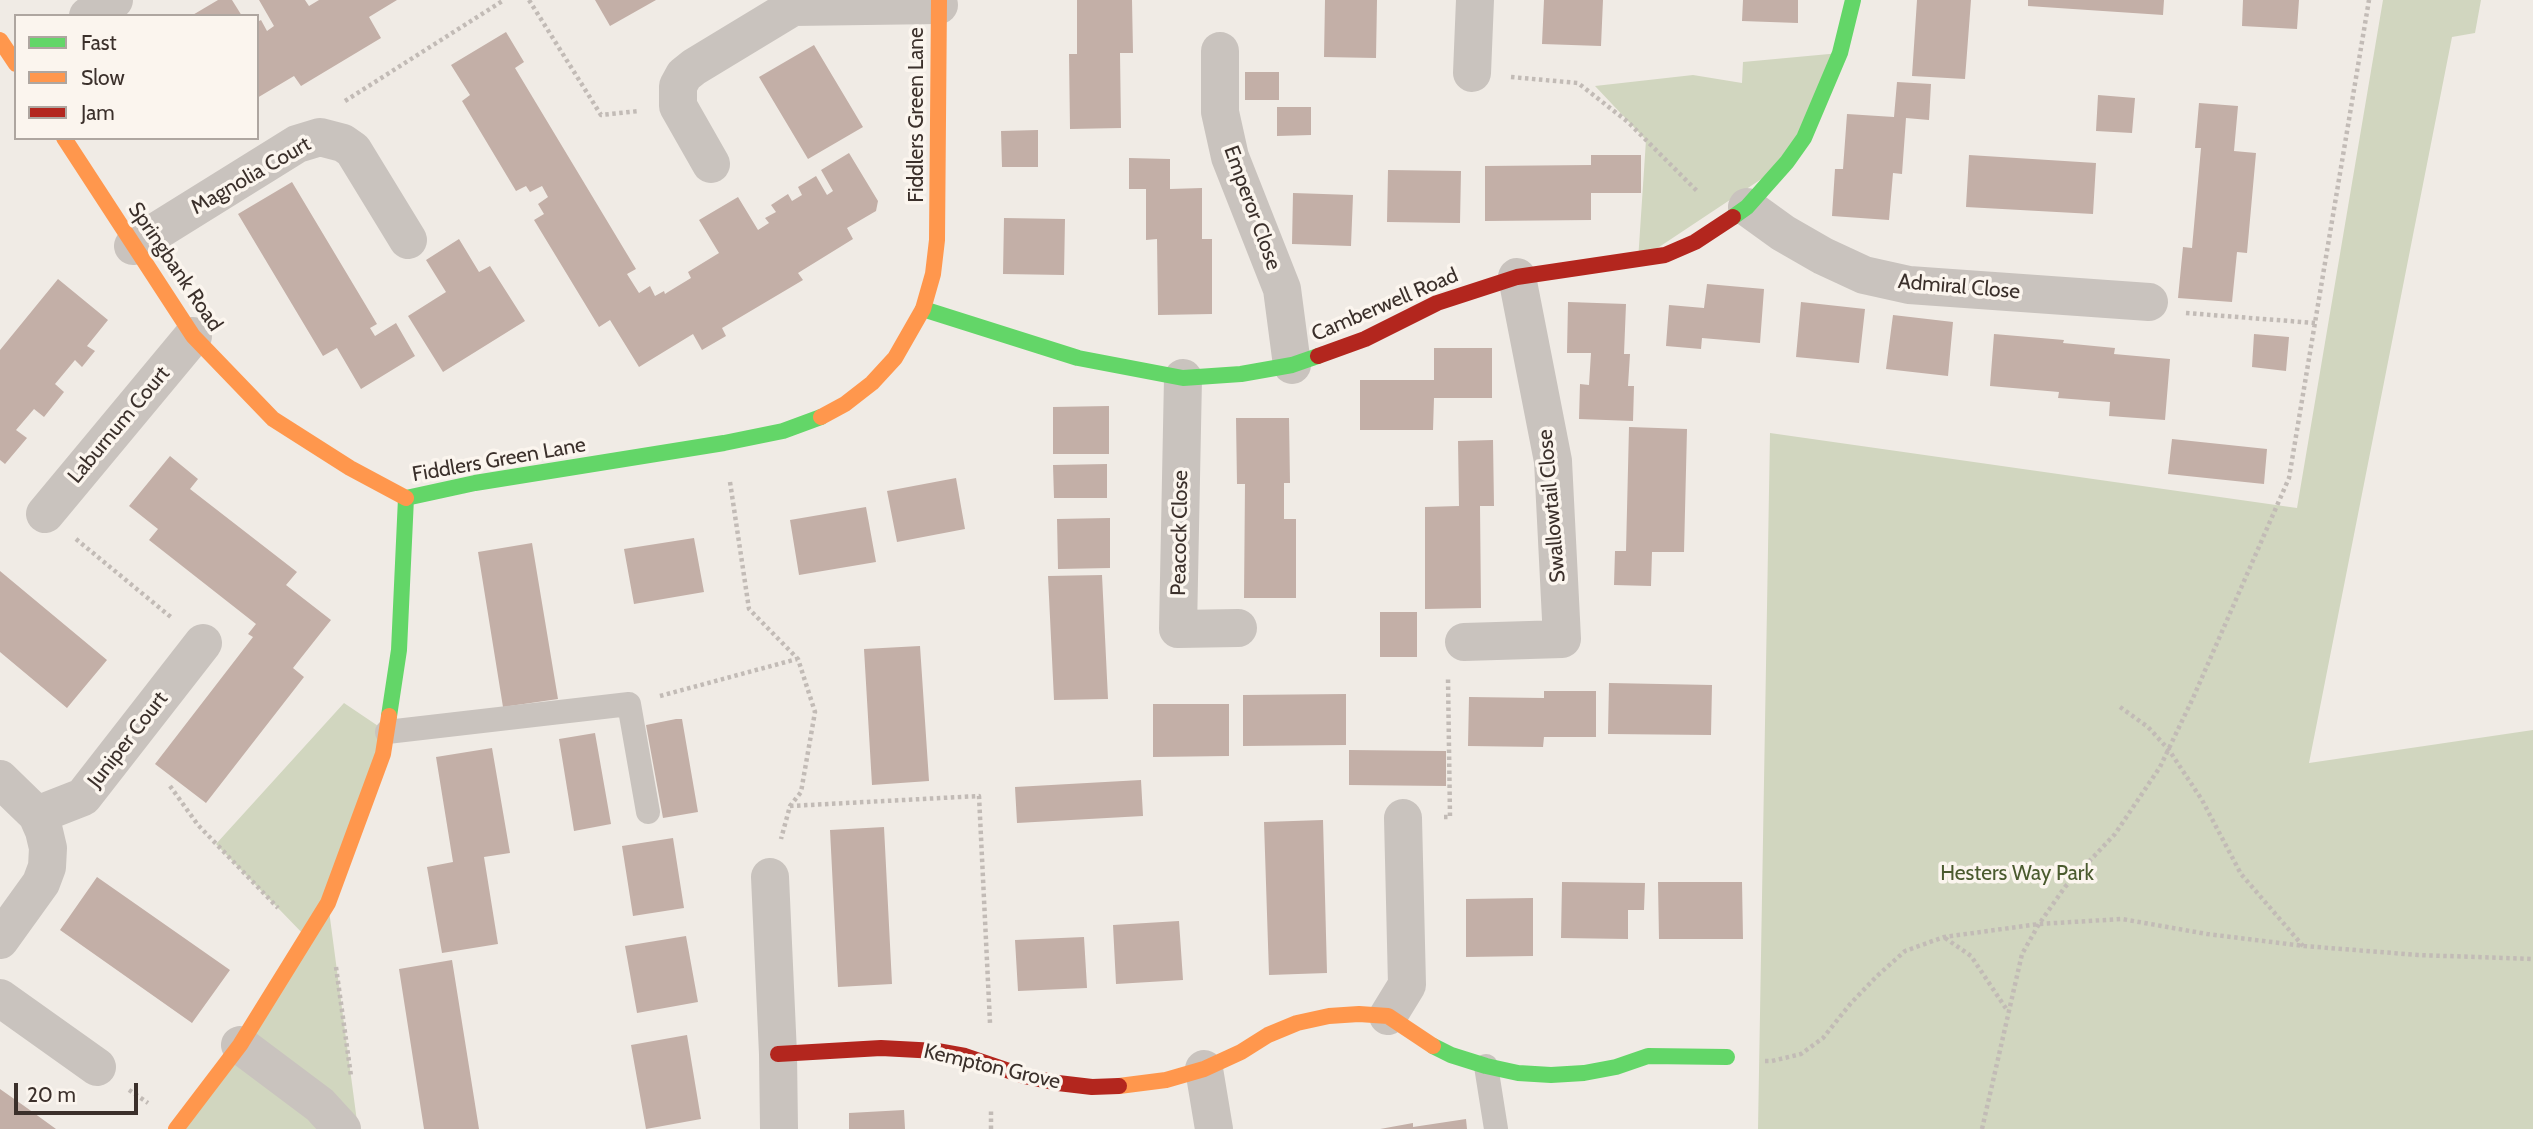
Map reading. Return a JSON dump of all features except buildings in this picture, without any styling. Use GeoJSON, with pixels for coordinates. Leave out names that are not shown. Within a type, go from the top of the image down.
{"type":"FeatureCollection","features":[{"type":"Feature","properties":{"kind":"street"},"geometry":{"type":"LineString","coordinates":[[91,14],[114,0]]}},
{"type":"Feature","properties":{"kind":"street"},"geometry":{"type":"LineString","coordinates":[[1472,73],[1475,0]]}},
{"type":"Feature","properties":{"kind":"street","name":"Camberwell Road"},"geometry":{"type":"LineString","coordinates":[[923,309],[1078,358],[1183,377],[1241,374],[1292,365],[1365,339],[1437,303],[1517,277],[1665,255],[1695,242],[1737,214],[1787,162],[1804,138],[1817,111],[1840,53],[1853,0]]}},
{"type":"Feature","properties":{"kind":"street"},"geometry":{"type":"LineString","coordinates":[[711,164],[678,106],[678,86],[684,75],[791,3],[939,3]]}},
{"type":"Feature","properties":{"kind":"street","name":"Fiddlers Green Lane"},"geometry":{"type":"LineString","coordinates":[[178,1127],[240,1045],[328,903],[383,754],[398,650],[406,498],[474,483],[783,431],[815,420],[845,404],[872,383],[895,358],[910,334],[923,309],[933,274],[937,240],[939,3]]}},
{"type":"Feature","properties":{"kind":"street","name":"Emperor Close"},"geometry":{"type":"LineString","coordinates":[[1220,51],[1220,112],[1230,157],[1282,289],[1292,365]]}},
{"type":"Feature","properties":{"kind":"street","name":"Magnolia Court"},"geometry":{"type":"LineString","coordinates":[[134,246],[297,144],[320,137],[343,143],[360,159],[408,240]]}},
{"type":"Feature","properties":{"kind":"street","name":"Springbank Road"},"geometry":{"type":"LineString","coordinates":[[65,140],[193,337],[273,419],[350,468],[406,498]]}},
{"type":"Feature","properties":{"kind":"street","name":"Admiral Close"},"geometry":{"type":"LineString","coordinates":[[1737,214],[1783,233],[1822,256],[1864,275],[1898,283],[2148,302]]}},
{"type":"Feature","properties":{"kind":"street","name":"Swallowtail Close"},"geometry":{"type":"LineString","coordinates":[[1464,642],[1562,639],[1553,461],[1517,277]]}},
{"type":"Feature","properties":{"kind":"street","name":"Laburnum Court"},"geometry":{"type":"LineString","coordinates":[[45,514],[193,337]]}},
{"type":"Feature","properties":{"kind":"street","name":"Peacock Close"},"geometry":{"type":"LineString","coordinates":[[1183,377],[1178,629],[1238,628]]}},
{"type":"Feature","properties":{"kind":"street","name":"Juniper Court"},"geometry":{"type":"LineString","coordinates":[[37,815],[83,797],[203,643]]}},
{"type":"Feature","properties":{"kind":"street"},"geometry":{"type":"LineString","coordinates":[[0,779],[37,815],[48,848],[47,867],[41,883],[0,940]]}},
{"type":"Feature","properties":{"kind":"street"},"geometry":{"type":"LineString","coordinates":[[1403,818],[1408,985],[1388,1016],[1440,1049],[1486,1066],[1518,1073],[1551,1075],[1595,1071],[1648,1056],[1727,1057]]}},
{"type":"Feature","properties":{"kind":"street"},"geometry":{"type":"LineString","coordinates":[[770,877],[779,1129]]}},
{"type":"Feature","properties":{"kind":"street"},"geometry":{"type":"LineString","coordinates":[[0,998],[97,1067]]}},
{"type":"Feature","properties":{"kind":"street","name":"Kempton Grove"},"geometry":{"type":"LineString","coordinates":[[778,1054],[909,1048],[937,1051],[1058,1083],[1092,1087],[1126,1086],[1166,1080],[1203,1069],[1297,1023],[1339,1015],[1388,1016]]}},
{"type":"Feature","properties":{"kind":"street"},"geometry":{"type":"LineString","coordinates":[[240,1045],[320,1105],[342,1129]]}},
{"type":"Feature","properties":{"kind":"street"},"geometry":{"type":"LineString","coordinates":[[1203,1069],[1214,1129]]}},
{"type":"Feature","properties":{"kind":"lane"},"geometry":{"type":"LineString","coordinates":[[387,732],[629,704],[648,813]]}},
{"type":"Feature","properties":{"kind":"lane"},"geometry":{"type":"LineString","coordinates":[[1486,1066],[1496,1129]]}},
{"type":"Feature","properties":{"kind":"path"},"geometry":{"type":"LineString","coordinates":[[332,139],[337,106],[503,0]]}},
{"type":"Feature","properties":{"kind":"path"},"geometry":{"type":"LineString","coordinates":[[529,0],[601,115],[678,106]]}},
{"type":"Feature","properties":{"kind":"path"},"geometry":{"type":"LineString","coordinates":[[1982,1129],[2022,954],[2065,887],[2115,834],[2144,794],[2169,750],[2289,478],[2369,0]]}},
{"type":"Feature","properties":{"kind":"path"},"geometry":{"type":"LineString","coordinates":[[1472,73],[1578,83],[1737,214]]}},
{"type":"Feature","properties":{"kind":"path"},"geometry":{"type":"LineString","coordinates":[[2148,302],[2181,312],[2315,323]]}},
{"type":"Feature","properties":{"kind":"path"},"geometry":{"type":"LineString","coordinates":[[724,443],[749,609],[798,659],[815,712],[801,792],[790,806],[770,877]]}},
{"type":"Feature","properties":{"kind":"path"},"geometry":{"type":"LineString","coordinates":[[45,514],[203,643]]}},
{"type":"Feature","properties":{"kind":"path"},"geometry":{"type":"LineString","coordinates":[[1403,818],[1450,817],[1447,659],[1464,642]]}},
{"type":"Feature","properties":{"kind":"path"},"geometry":{"type":"LineString","coordinates":[[629,704],[798,659]]}},
{"type":"Feature","properties":{"kind":"path"},"geometry":{"type":"LineString","coordinates":[[2120,706],[2148,727],[2169,750],[2202,800],[2241,873],[2304,946]]}},
{"type":"Feature","properties":{"kind":"path"},"geometry":{"type":"LineString","coordinates":[[170,786],[198,825],[307,938]]}},
{"type":"Feature","properties":{"kind":"path"},"geometry":{"type":"LineString","coordinates":[[790,806],[979,796],[992,1064]]}},
{"type":"Feature","properties":{"kind":"path"},"geometry":{"type":"LineString","coordinates":[[328,903],[353,1089]]}},
{"type":"Feature","properties":{"kind":"path"},"geometry":{"type":"LineString","coordinates":[[1727,1057],[1772,1061],[1801,1054],[1823,1038],[1877,975],[1905,951],[1944,937],[2039,924],[2122,919],[2207,934],[2304,946],[2418,955],[2533,959]]}},
{"type":"Feature","properties":{"kind":"path"},"geometry":{"type":"LineString","coordinates":[[1944,937],[1971,956],[2008,1011]]}},
{"type":"Feature","properties":{"kind":"path"},"geometry":{"type":"LineString","coordinates":[[97,1067],[178,1127]]}},
{"type":"Feature","properties":{"kind":"green space","name":"Hesters Way Park"},"geometry":{"type":"Polygon","coordinates":[[[2383,0],[2481,0],[2475,33],[2452,37],[2309,763],[2533,730],[2533,1129],[1758,1129],[1770,433],[2297,508],[2383,0]]]}},
{"type":"Feature","properties":{"kind":"green space"},"geometry":{"type":"Polygon","coordinates":[[[1840,53],[1787,162],[1638,261],[1646,140],[1595,86],[1693,75],[1742,83],[1743,62],[1840,53]]]}},
{"type":"Feature","properties":{"kind":"green space"},"geometry":{"type":"Polygon","coordinates":[[[344,703],[387,732],[328,903],[358,1129],[176,1129],[307,938],[216,844],[344,703]]]}},
{"type":"Feature","properties":{"kind":"traffic: fast"},"geometry":{"type":"LineString","coordinates":[[1733,217],[1747,207],[1787,162],[1804,138],[1840,53],[1853,0]]}},
{"type":"Feature","properties":{"kind":"traffic: fast"},"geometry":{"type":"LineString","coordinates":[[923,309],[1078,358],[1183,378],[1241,374],[1292,365],[1318,356]]}},
{"type":"Feature","properties":{"kind":"traffic: fast"},"geometry":{"type":"LineString","coordinates":[[406,498],[475,483],[724,443],[783,431],[821,417]]}},
{"type":"Feature","properties":{"kind":"traffic: fast"},"geometry":{"type":"LineString","coordinates":[[389,716],[399,650],[406,498]]}},
{"type":"Feature","properties":{"kind":"traffic: fast"},"geometry":{"type":"LineString","coordinates":[[1433,1046],[1486,1066],[1518,1073],[1551,1075],[1616,1067],[1648,1056],[1727,1057]]}},
{"type":"Feature","properties":{"kind":"traffic: slow"},"geometry":{"type":"LineString","coordinates":[[821,417],[845,404],[872,383],[895,358],[923,309],[933,274],[937,240],[939,0]]}},
{"type":"Feature","properties":{"kind":"traffic: slow"},"geometry":{"type":"LineString","coordinates":[[0,40],[14,61]]}},
{"type":"Feature","properties":{"kind":"traffic: slow"},"geometry":{"type":"LineString","coordinates":[[65,140],[193,336],[273,419],[350,468],[406,498]]}},
{"type":"Feature","properties":{"kind":"traffic: slow"},"geometry":{"type":"LineString","coordinates":[[176,1129],[240,1045],[328,903],[383,754],[389,716]]}},
{"type":"Feature","properties":{"kind":"traffic: slow"},"geometry":{"type":"LineString","coordinates":[[1119,1086],[1166,1080],[1204,1069],[1241,1052],[1268,1035],[1297,1023],[1329,1016],[1388,1016],[1433,1046]]}},
{"type":"Feature","properties":{"kind":"traffic: jam"},"geometry":{"type":"LineString","coordinates":[[1318,356],[1365,339],[1437,303],[1517,277],[1665,255],[1695,242],[1733,217]]}},
{"type":"Feature","properties":{"kind":"traffic: jam"},"geometry":{"type":"LineString","coordinates":[[778,1054],[881,1048],[937,1051],[965,1056],[1024,1076],[1058,1083],[1092,1087],[1119,1086]]}}]}
